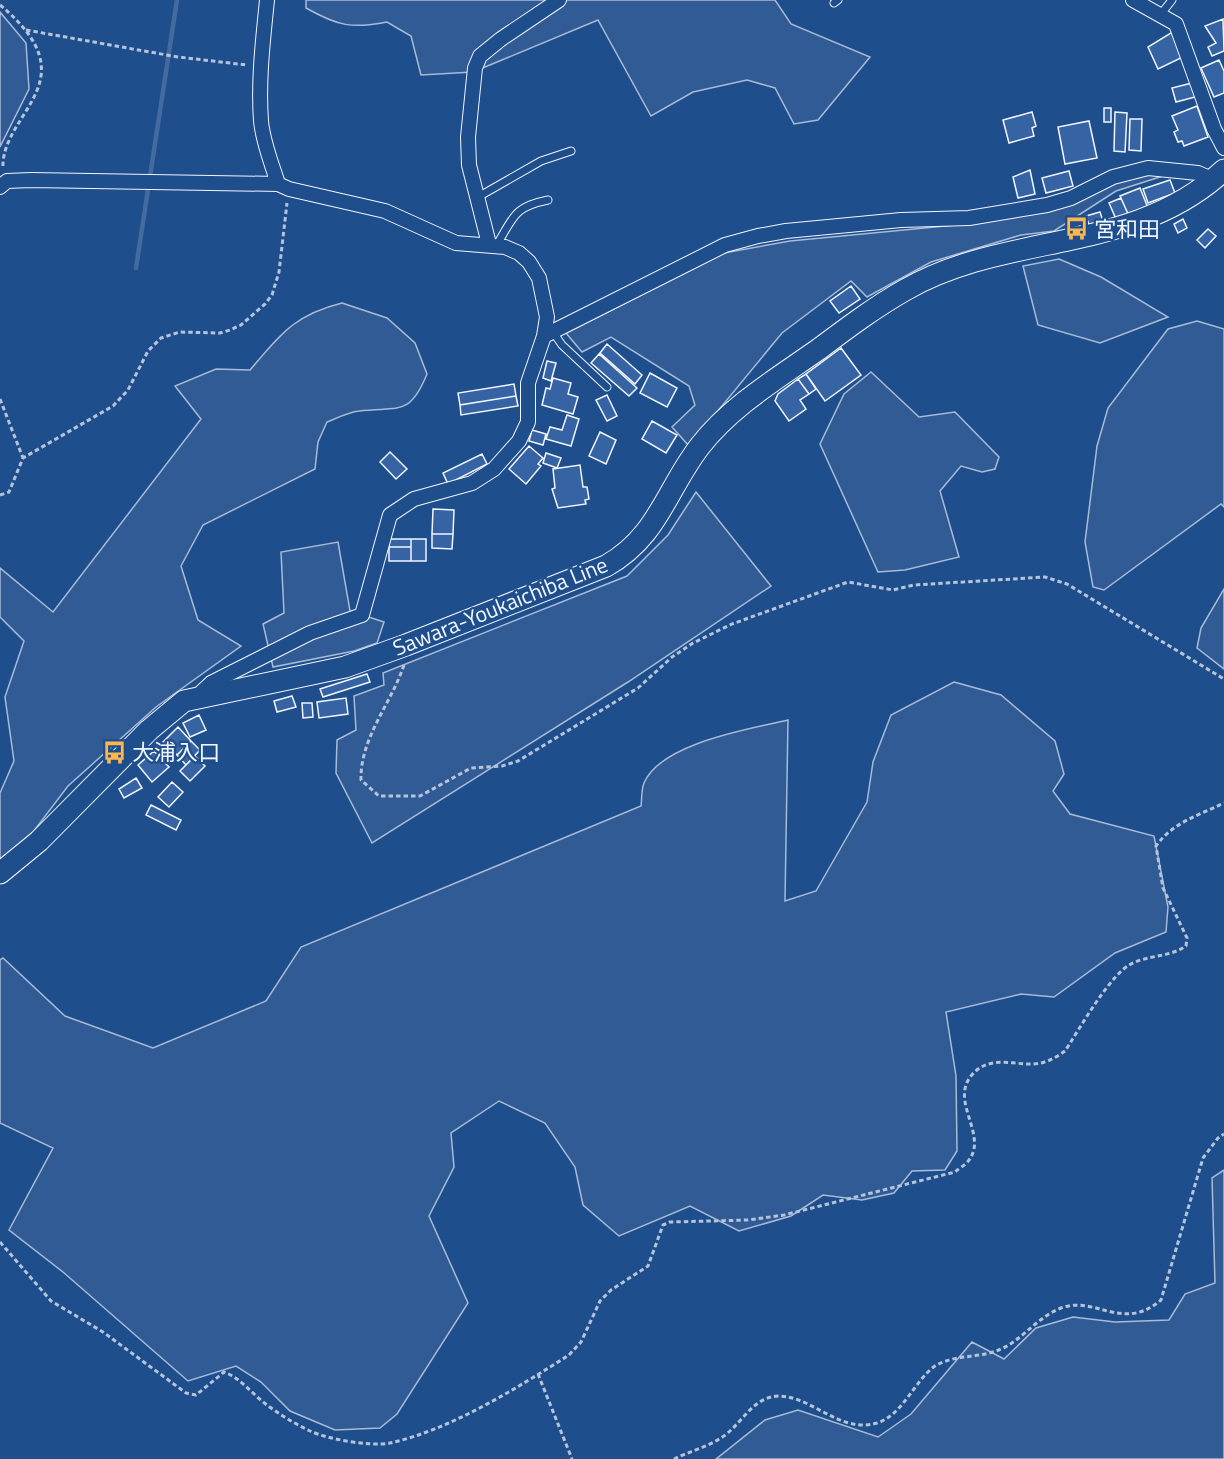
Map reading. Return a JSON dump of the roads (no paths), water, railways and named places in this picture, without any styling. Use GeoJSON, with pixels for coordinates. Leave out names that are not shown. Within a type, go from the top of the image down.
{"type":"FeatureCollection","features":[{"type":"Feature","properties":{"kind":"main road","name":"Sawara-Youkaichiba Line"},"geometry":{"type":"LineString","coordinates":[[0,873],[39,841],[149,729],[184,701],[312,676],[406,645],[622,557],[645,534],[700,446],[726,420],[758,392],[903,290],[958,265],[1095,235],[1149,218],[1181,204],[1219,175]]}},
{"type":"Feature","properties":{"kind":"street"},"geometry":{"type":"LineString","coordinates":[[267,0],[260,66],[261,122],[266,146],[284,186]]}},
{"type":"Feature","properties":{"kind":"street"},"geometry":{"type":"LineString","coordinates":[[493,245],[469,165],[468,137],[475,68],[480,56],[558,0]]}},
{"type":"Feature","properties":{"kind":"street"},"geometry":{"type":"LineString","coordinates":[[1133,0],[1176,24],[1214,129],[1224,148]]}},
{"type":"Feature","properties":{"kind":"street"},"geometry":{"type":"LineString","coordinates":[[548,334],[725,245],[786,231],[901,220],[969,218],[1047,205],[1071,198],[1130,171],[1148,168],[1219,175]]}},
{"type":"Feature","properties":{"kind":"street"},"geometry":{"type":"LineString","coordinates":[[4,184],[284,186],[385,211],[456,243],[474,246],[493,245],[519,253],[529,262],[539,278],[548,334],[528,383],[528,422],[519,441],[494,469],[472,483],[414,499],[390,515],[362,615],[310,633],[212,683],[196,697]]}},
{"type":"Feature","properties":{"kind":"lane"},"geometry":{"type":"LineString","coordinates":[[1161,14],[1173,0]]}},
{"type":"Feature","properties":{"kind":"lane"},"geometry":{"type":"LineString","coordinates":[[478,196],[541,161],[572,151]]}},
{"type":"Feature","properties":{"kind":"lane"},"geometry":{"type":"LineString","coordinates":[[493,245],[518,211],[526,205],[548,200]]}},
{"type":"Feature","properties":{"kind":"lane"},"geometry":{"type":"LineString","coordinates":[[548,334],[607,387]]}},
{"type":"Feature","properties":{"kind":"waterway"},"geometry":{"type":"LineString","coordinates":[[136,268],[177,0]]}},
{"type":"Feature","properties":{"kind":"place","name":"宮和田"},"geometry":{"type":"Point","coordinates":[1076,229]}},
{"type":"Feature","properties":{"kind":"place","name":"大浦入口"},"geometry":{"type":"Point","coordinates":[114,752]}}]}
